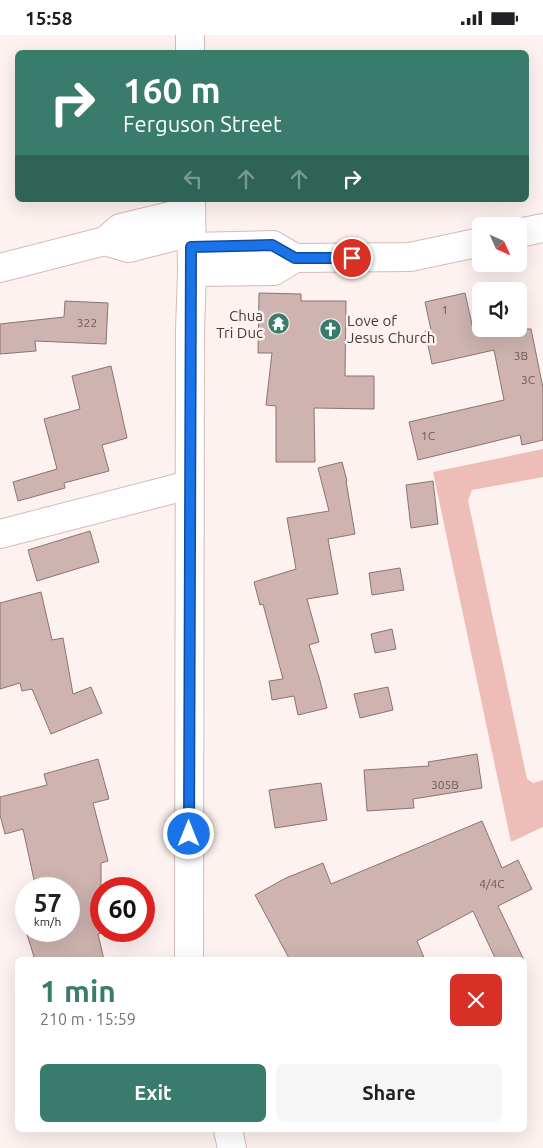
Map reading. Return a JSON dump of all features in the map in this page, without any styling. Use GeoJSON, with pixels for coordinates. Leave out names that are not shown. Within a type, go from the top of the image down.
{"type":"FeatureCollection","features":[{"type":"Feature","properties":{"kind":"main road"},"geometry":{"type":"LineString","coordinates":[[190,35],[190,50]]}},
{"type":"Feature","properties":{"kind":"main road"},"geometry":{"type":"LineString","coordinates":[[528,231],[543,228]]}},
{"type":"Feature","properties":{"kind":"main road"},"geometry":{"type":"LineString","coordinates":[[189,957],[191,232]]}},
{"type":"Feature","properties":{"kind":"main road"},"geometry":{"type":"LineString","coordinates":[[0,267],[105,241],[129,248],[191,232],[274,271],[295,258],[410,257],[472,243]]}},
{"type":"Feature","properties":{"kind":"main road"},"geometry":{"type":"LineString","coordinates":[[0,534],[189,485]]}},
{"type":"Feature","properties":{"kind":"main road"},"geometry":{"type":"LineString","coordinates":[[228,1132],[232,1148]]}},
{"type":"Feature","properties":{"kind":"shaded area"},"geometry":{"type":"Polygon","coordinates":[[[543,449],[543,477],[472,490],[468,500],[527,779],[533,783],[543,780],[543,827],[511,842],[433,472],[543,449]]]}},
{"type":"Feature","properties":{"kind":"building"},"geometry":{"type":"Polygon","coordinates":[[[259,293],[301,294],[301,301],[346,301],[345,376],[374,376],[374,409],[314,408],[315,462],[276,462],[276,406],[266,405],[272,353],[258,353],[259,293]]]}},
{"type":"Feature","properties":{"kind":"building"},"geometry":{"type":"Polygon","coordinates":[[[465,293],[472,324],[472,337],[527,337],[527,329],[531,329],[543,388],[543,440],[522,445],[520,435],[418,460],[409,422],[504,400],[494,350],[432,364],[425,331],[431,330],[425,302],[465,293]]]}},
{"type":"Feature","properties":{"kind":"building"},"geometry":{"type":"Polygon","coordinates":[[[65,301],[108,303],[106,344],[35,341],[36,351],[0,354],[0,324],[64,317],[65,301]]]}},
{"type":"Feature","properties":{"kind":"building"},"geometry":{"type":"Polygon","coordinates":[[[111,366],[127,438],[102,445],[109,471],[64,483],[65,488],[18,501],[13,482],[57,469],[44,419],[80,409],[72,376],[111,366]]]}},
{"type":"Feature","properties":{"kind":"building"},"geometry":{"type":"Polygon","coordinates":[[[342,462],[347,481],[355,534],[328,539],[338,594],[307,599],[319,642],[309,645],[327,708],[298,715],[294,696],[272,700],[269,681],[283,679],[263,604],[260,605],[254,582],[296,569],[287,518],[329,511],[318,468],[342,462]]]}},
{"type":"Feature","properties":{"kind":"building"},"geometry":{"type":"Polygon","coordinates":[[[433,481],[438,524],[411,528],[406,485],[433,481]]]}},
{"type":"Feature","properties":{"kind":"building"},"geometry":{"type":"Polygon","coordinates":[[[90,531],[99,562],[37,581],[28,550],[90,531]]]}},
{"type":"Feature","properties":{"kind":"building"},"geometry":{"type":"Polygon","coordinates":[[[400,568],[404,590],[372,595],[369,573],[400,568]]]}},
{"type":"Feature","properties":{"kind":"building"},"geometry":{"type":"Polygon","coordinates":[[[41,592],[52,640],[63,638],[73,694],[91,687],[102,713],[51,734],[32,689],[22,691],[20,683],[0,689],[0,603],[41,592]]]}},
{"type":"Feature","properties":{"kind":"building"},"geometry":{"type":"Polygon","coordinates":[[[392,629],[396,649],[375,653],[371,634],[392,629]]]}},
{"type":"Feature","properties":{"kind":"building"},"geometry":{"type":"Polygon","coordinates":[[[388,687],[393,710],[360,718],[354,694],[388,687]]]}},
{"type":"Feature","properties":{"kind":"building"},"geometry":{"type":"Polygon","coordinates":[[[477,754],[482,788],[413,799],[414,808],[367,811],[364,770],[429,766],[428,762],[477,754]]]}},
{"type":"Feature","properties":{"kind":"building"},"geometry":{"type":"Polygon","coordinates":[[[98,759],[109,799],[93,803],[108,861],[101,863],[101,877],[90,877],[90,942],[100,942],[103,957],[34,957],[29,942],[80,942],[80,877],[33,877],[23,829],[5,834],[0,815],[0,797],[47,785],[44,774],[98,759]]]}},
{"type":"Feature","properties":{"kind":"building"},"geometry":{"type":"Polygon","coordinates":[[[321,783],[327,820],[275,828],[269,790],[321,783]]]}},
{"type":"Feature","properties":{"kind":"building"},"geometry":{"type":"Polygon","coordinates":[[[482,821],[502,868],[518,860],[532,889],[498,906],[523,957],[495,957],[473,911],[417,941],[424,957],[288,957],[255,895],[286,878],[323,863],[331,884],[482,821]]]}},
{"type":"Feature","properties":{"kind":"place","name":"Chua Tri Duc"},"geometry":{"type":"Point","coordinates":[279,324]}},
{"type":"Feature","properties":{"kind":"place","name":"Love of Jesus Church"},"geometry":{"type":"Point","coordinates":[331,329]}},
{"type":"Feature","properties":{"kind":"route"},"geometry":{"type":"LineString","coordinates":[[189,834],[191,247],[272,245],[295,258],[352,258]]}}]}
